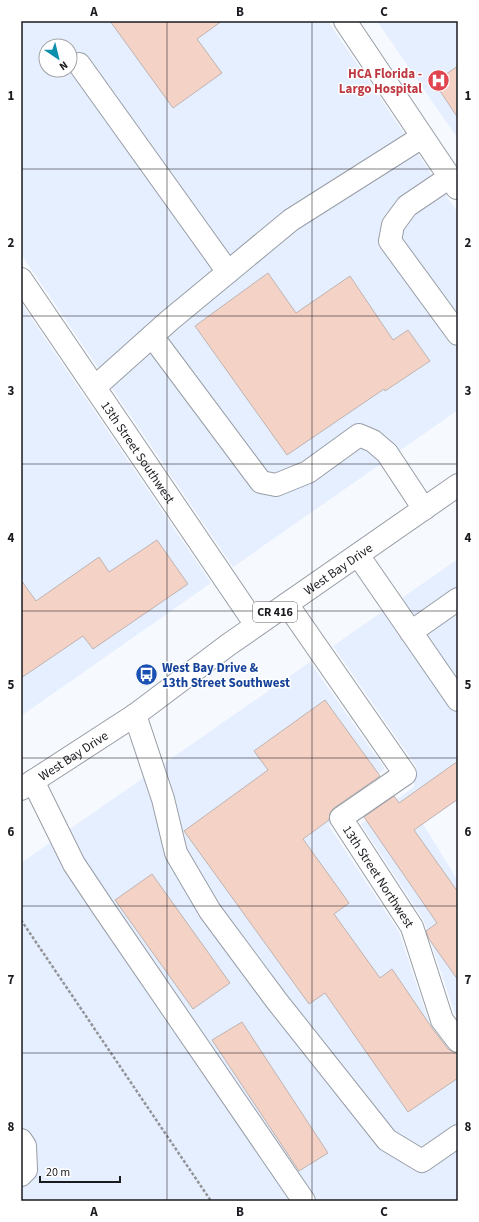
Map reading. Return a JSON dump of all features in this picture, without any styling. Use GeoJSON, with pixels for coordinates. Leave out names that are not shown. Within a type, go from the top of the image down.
{"type":"FeatureCollection","features":[{"type":"Feature","properties":{"kind":"street"},"geometry":{"type":"LineString","coordinates":[[345,21],[454,183],[407,206],[393,226],[390,241],[458,334]]}},
{"type":"Feature","properties":{"kind":"street"},"geometry":{"type":"LineString","coordinates":[[79,64],[228,272]]}},
{"type":"Feature","properties":{"kind":"street"},"geometry":{"type":"LineString","coordinates":[[94,387],[152,336],[291,220],[422,137]]}},
{"type":"Feature","properties":{"kind":"street","name":"13th Street Southwest"},"geometry":{"type":"LineString","coordinates":[[21,279],[256,625]]}},
{"type":"Feature","properties":{"kind":"street"},"geometry":{"type":"LineString","coordinates":[[152,336],[261,482],[276,485],[308,472],[359,435],[374,441],[387,453],[424,509]]}},
{"type":"Feature","properties":{"kind":"street","name":"West Bay Drive"},"geometry":{"type":"LineString","coordinates":[[27,785],[135,715],[256,625],[458,485]]}},
{"type":"Feature","properties":{"kind":"street"},"geometry":{"type":"LineString","coordinates":[[358,555],[458,700]]}},
{"type":"Feature","properties":{"kind":"street"},"geometry":{"type":"LineString","coordinates":[[411,632],[458,599]]}},
{"type":"Feature","properties":{"kind":"street","name":"13th Street Northwest"},"geometry":{"type":"LineString","coordinates":[[287,604],[405,774],[341,818],[412,927],[442,1020],[458,1042]]}},
{"type":"Feature","properties":{"kind":"street"},"geometry":{"type":"LineString","coordinates":[[135,715],[163,799],[176,853],[210,911],[276,1000],[387,1140],[422,1161],[458,1136]]}},
{"type":"Feature","properties":{"kind":"street"},"geometry":{"type":"LineString","coordinates":[[27,785],[74,864],[304,1201]]}},
{"type":"Feature","properties":{"kind":"street"},"geometry":{"type":"LineString","coordinates":[[21,1140],[25,1146],[26,1170],[21,1176]]}},
{"type":"Feature","properties":{"kind":"path"},"geometry":{"type":"LineString","coordinates":[[21,920],[211,1201]]}},
{"type":"Feature","properties":{"kind":"shaded area"},"geometry":{"type":"Polygon","coordinates":[[[21,21],[328,21],[458,213],[458,410],[233,567],[21,254],[21,21]]]}},
{"type":"Feature","properties":{"kind":"shaded area","name":"HCA Florida - Largo Hospital"},"geometry":{"type":"Polygon","coordinates":[[[377,21],[458,21],[458,139],[377,21]]]}},
{"type":"Feature","properties":{"kind":"shaded area"},"geometry":{"type":"Polygon","coordinates":[[[21,303],[211,583],[21,716],[21,303]]]}},
{"type":"Feature","properties":{"kind":"shaded area"},"geometry":{"type":"Polygon","coordinates":[[[458,559],[458,800],[423,824],[458,881],[458,1018],[455,1014],[423,919],[361,824],[414,787],[416,766],[333,646],[458,559]]]}},
{"type":"Feature","properties":{"kind":"shaded area"},"geometry":{"type":"Polygon","coordinates":[[[310,662],[385,769],[333,805],[329,826],[399,932],[431,1028],[458,1065],[458,1201],[21,1201],[21,863],[310,662]]]}},
{"type":"Feature","properties":{"kind":"building"},"geometry":{"type":"Polygon","coordinates":[[[110,21],[222,21],[197,39],[222,73],[173,108],[110,21]]]}},
{"type":"Feature","properties":{"kind":"building"},"geometry":{"type":"Polygon","coordinates":[[[458,66],[458,118],[434,82],[458,66]]]}},
{"type":"Feature","properties":{"kind":"building"},"geometry":{"type":"Polygon","coordinates":[[[268,273],[296,313],[350,276],[393,340],[408,330],[430,361],[385,391],[384,389],[287,455],[195,326],[268,273]]]}},
{"type":"Feature","properties":{"kind":"building"},"geometry":{"type":"Polygon","coordinates":[[[157,540],[188,584],[93,649],[83,636],[21,678],[21,580],[36,601],[99,557],[109,572],[157,540]]]}},
{"type":"Feature","properties":{"kind":"building"},"geometry":{"type":"Polygon","coordinates":[[[325,700],[380,776],[334,808],[330,813],[329,820],[303,839],[349,903],[334,914],[380,978],[392,969],[448,1049],[458,1053],[458,1078],[408,1112],[325,993],[309,1004],[184,831],[268,770],[254,751],[325,700]]]}},
{"type":"Feature","properties":{"kind":"building"},"geometry":{"type":"Polygon","coordinates":[[[458,761],[458,799],[414,830],[458,892],[458,980],[429,939],[426,931],[437,923],[364,817],[394,796],[399,803],[458,761]]]}},
{"type":"Feature","properties":{"kind":"building"},"geometry":{"type":"Polygon","coordinates":[[[152,874],[230,983],[193,1009],[115,900],[152,874]]]}},
{"type":"Feature","properties":{"kind":"building"},"geometry":{"type":"Polygon","coordinates":[[[242,1022],[328,1153],[299,1171],[212,1040],[242,1022]]]}},
{"type":"Feature","properties":{"kind":"place","name":"HCA Florida - Largo Hospital"},"geometry":{"type":"Point","coordinates":[438,80]}},
{"type":"Feature","properties":{"kind":"place","name":"West Bay Drive & 13th Street Southwest"},"geometry":{"type":"Point","coordinates":[146,674]}}]}
